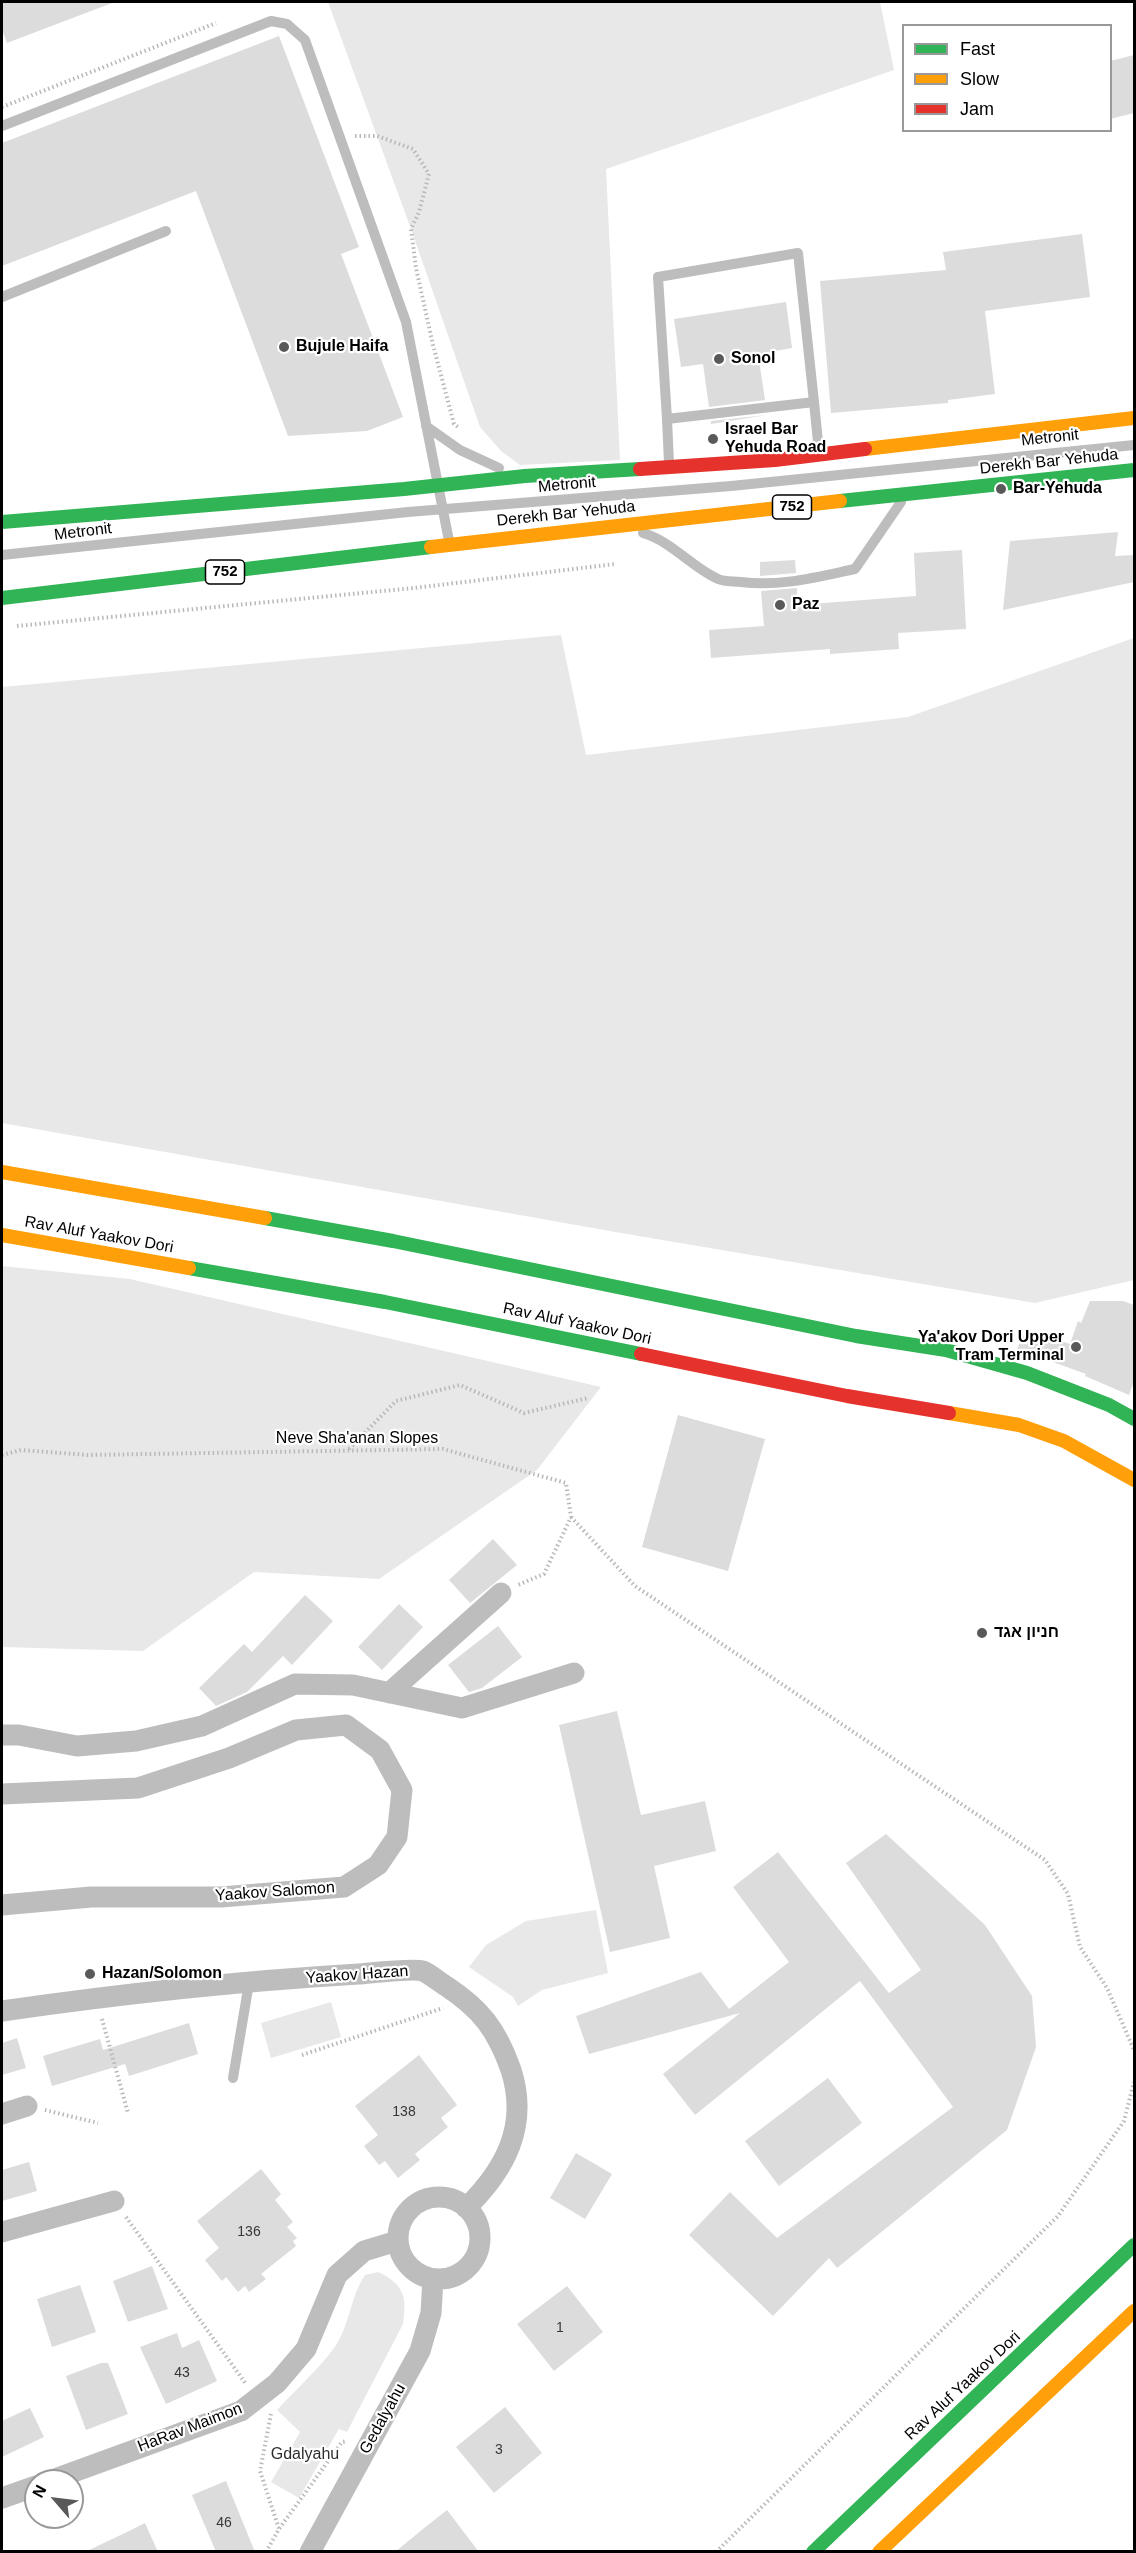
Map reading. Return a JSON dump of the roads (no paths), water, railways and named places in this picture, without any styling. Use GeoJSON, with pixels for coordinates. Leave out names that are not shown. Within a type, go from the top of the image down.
{"type":"FeatureCollection","features":[{"type":"Feature","properties":{"kind":"main road","name":"Derekh Bar Yehuda"},"geometry":{"type":"LineString","coordinates":[[2,522],[525,476],[819,455],[1134,418]]}},
{"type":"Feature","properties":{"kind":"main road","name":"Derekh Bar Yehuda"},"geometry":{"type":"LineString","coordinates":[[2,598],[617,525],[1134,470]]}},
{"type":"Feature","properties":{"kind":"main road"},"geometry":{"type":"LineString","coordinates":[[2,1172],[393,1240],[844,1333],[946,1350],[1027,1373],[1109,1405],[1134,1419]]}},
{"type":"Feature","properties":{"kind":"main road","name":"Rav Aluf Yaakov Dori"},"geometry":{"type":"LineString","coordinates":[[2,1235],[385,1302],[848,1396],[1019,1425],[1064,1442],[1134,1480]]}},
{"type":"Feature","properties":{"kind":"main road","name":"Rav Aluf Yaakov Dori"},"geometry":{"type":"LineString","coordinates":[[813,2552],[1134,2245]]}},
{"type":"Feature","properties":{"kind":"main road"},"geometry":{"type":"LineString","coordinates":[[879,2552],[1134,2310]]}},
{"type":"Feature","properties":{"kind":"street"},"geometry":{"type":"LineString","coordinates":[[389,1693],[501,1593]]}},
{"type":"Feature","properties":{"kind":"street"},"geometry":{"type":"LineString","coordinates":[[2,1735],[19,1735],[77,1746],[136,1741],[202,1726],[295,1684],[353,1686],[462,1708],[574,1673]]}},
{"type":"Feature","properties":{"kind":"street","name":"Yaakov Salomon"},"geometry":{"type":"LineString","coordinates":[[2,1794],[138,1788],[229,1758],[296,1730],[346,1725],[380,1750],[402,1790],[397,1838],[378,1865],[344,1887],[221,1897],[91,1898],[2,1905]]}},
{"type":"Feature","properties":{"kind":"street","name":"Yaakov Hazan"},"geometry":{"type":"LineString","coordinates":[[2,2011],[97,1998],[249,1983],[422,1971],[467,2000],[484,2017],[502,2045],[513,2076],[517,2108],[512,2146],[488,2186],[466,2208]]}},
{"type":"Feature","properties":{"kind":"street"},"geometry":{"type":"LineString","coordinates":[[2,2114],[27,2106]]}},
{"type":"Feature","properties":{"kind":"street"},"geometry":{"type":"LineString","coordinates":[[438,2197],[451,2199],[466,2208],[478,2226],[480,2239],[471,2265],[460,2274],[447,2279],[433,2279],[419,2275],[408,2267],[401,2255],[398,2241],[399,2228],[404,2216],[424,2199],[438,2197]]}},
{"type":"Feature","properties":{"kind":"street"},"geometry":{"type":"LineString","coordinates":[[2,2232],[114,2201]]}},
{"type":"Feature","properties":{"kind":"street","name":"HaRav Maimon"},"geometry":{"type":"LineString","coordinates":[[82,2469],[241,2411],[277,2383],[306,2349],[337,2275],[364,2251],[398,2241]]}},
{"type":"Feature","properties":{"kind":"street","name":"Gedalyahu"},"geometry":{"type":"LineString","coordinates":[[310,2552],[420,2351],[431,2313],[433,2279]]}},
{"type":"Feature","properties":{"kind":"street"},"geometry":{"type":"LineString","coordinates":[[2,2498],[24,2490]]}},
{"type":"Feature","properties":{"kind":"lane"},"geometry":{"type":"LineString","coordinates":[[2,126],[271,21],[286,24],[305,40],[406,322],[440,485],[449,544]]}},
{"type":"Feature","properties":{"kind":"lane"},"geometry":{"type":"LineString","coordinates":[[2,297],[166,231]]}},
{"type":"Feature","properties":{"kind":"lane"},"geometry":{"type":"LineString","coordinates":[[669,466],[658,277],[798,253],[819,455]]}},
{"type":"Feature","properties":{"kind":"lane"},"geometry":{"type":"LineString","coordinates":[[667,419],[814,402]]}},
{"type":"Feature","properties":{"kind":"lane"},"geometry":{"type":"LineString","coordinates":[[426,426],[480,461],[525,476]]}},
{"type":"Feature","properties":{"kind":"lane","name":"Metronit"},"geometry":{"type":"LineString","coordinates":[[2,555],[408,512],[731,486],[1134,445]]}},
{"type":"Feature","properties":{"kind":"lane"},"geometry":{"type":"LineString","coordinates":[[617,525],[650,535],[673,547],[720,580],[761,585],[796,582],[855,569],[906,494]]}},
{"type":"Feature","properties":{"kind":"lane"},"geometry":{"type":"LineString","coordinates":[[233,2078],[249,1983]]}},
{"type":"Feature","properties":{"kind":"place","name":"Bujule Haifa"},"geometry":{"type":"Point","coordinates":[284,347]}},
{"type":"Feature","properties":{"kind":"place","name":"Sonol"},"geometry":{"type":"Point","coordinates":[719,359]}},
{"type":"Feature","properties":{"kind":"place","name":"Israel Bar Yehuda Road"},"geometry":{"type":"Point","coordinates":[713,439]}},
{"type":"Feature","properties":{"kind":"place","name":"Bar-Yehuda"},"geometry":{"type":"Point","coordinates":[1001,489]}},
{"type":"Feature","properties":{"kind":"place","name":"Paz"},"geometry":{"type":"Point","coordinates":[780,605]}},
{"type":"Feature","properties":{"kind":"place","name":"Ya'akov Dori Upper Tram Terminal"},"geometry":{"type":"Point","coordinates":[1076,1347]}},
{"type":"Feature","properties":{"kind":"place","name":"חניון אגד"},"geometry":{"type":"Point","coordinates":[982,1633]}},
{"type":"Feature","properties":{"kind":"place","name":"Hazan/Solomon"},"geometry":{"type":"Point","coordinates":[90,1974]}},
{"type":"Feature","properties":{"kind":"park label","name":"Gdalyahu"},"geometry":{"type":"Point","coordinates":[305,2455]}}]}
